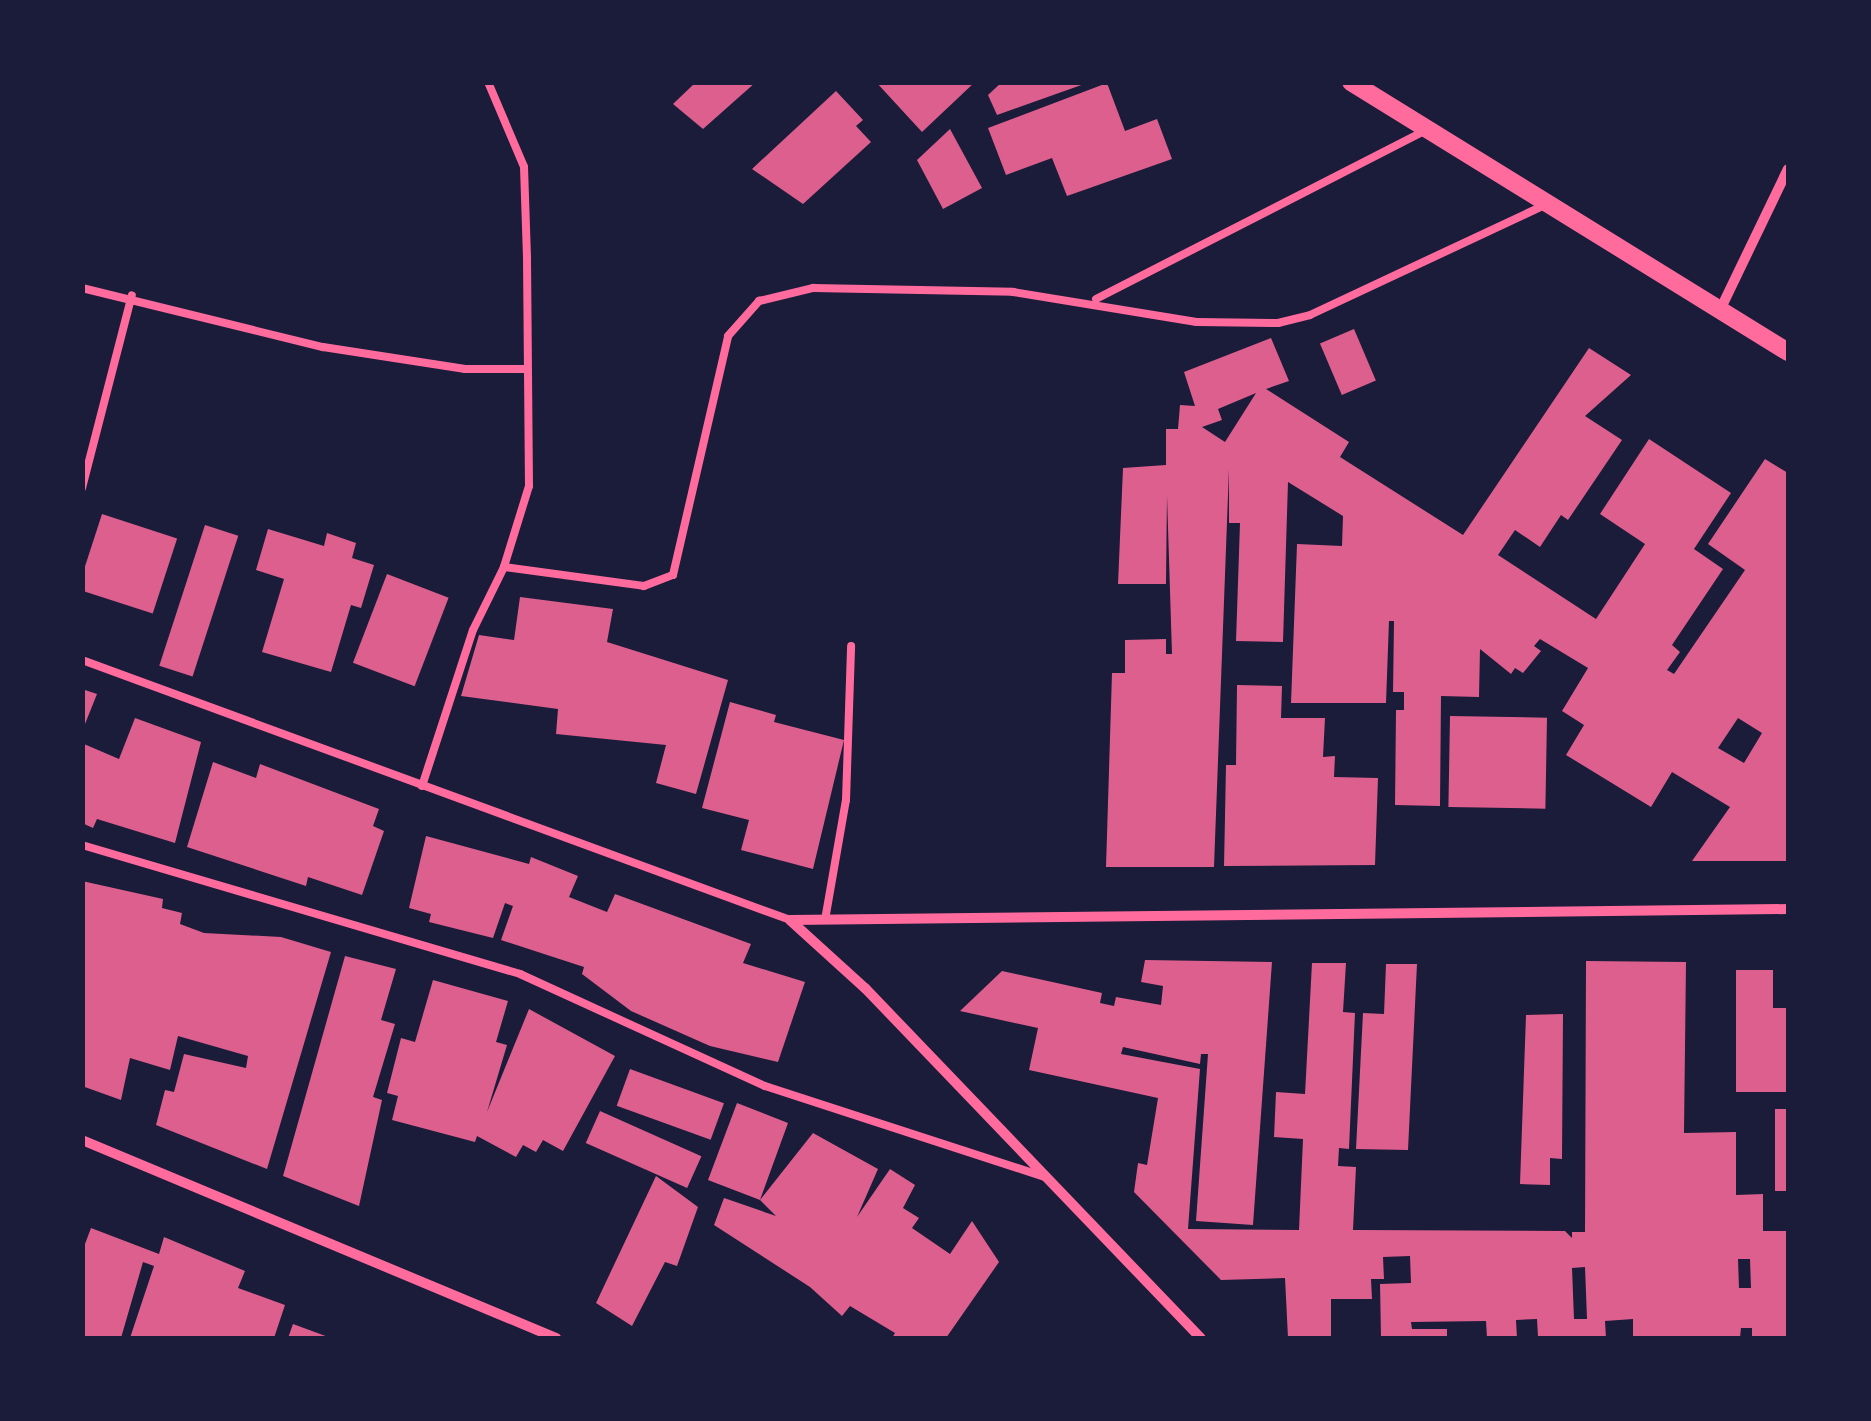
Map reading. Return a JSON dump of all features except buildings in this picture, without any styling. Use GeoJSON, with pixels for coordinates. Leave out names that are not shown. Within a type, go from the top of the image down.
{"type":"FeatureCollection","features":[{"type":"Feature","properties":{"kind":"street"},"geometry":{"type":"LineString","coordinates":[[1351,82],[1788,352]]}},
{"type":"Feature","properties":{"kind":"street"},"geometry":{"type":"LineString","coordinates":[[1721,308],[1788,170]]}},
{"type":"Feature","properties":{"kind":"street"},"geometry":{"type":"LineString","coordinates":[[790,920],[1788,909]]}},
{"type":"Feature","properties":{"kind":"street"},"geometry":{"type":"LineString","coordinates":[[790,920],[865,988],[1201,1338]]}},
{"type":"Feature","properties":{"kind":"street"},"geometry":{"type":"LineString","coordinates":[[82,1140],[556,1338]]}},
{"type":"Feature","properties":{"kind":"lane"},"geometry":{"type":"LineString","coordinates":[[422,786],[473,630],[504,567],[528,504],[524,167],[488,82]]}},
{"type":"Feature","properties":{"kind":"lane"},"geometry":{"type":"LineString","coordinates":[[1094,300],[1426,130]]}},
{"type":"Feature","properties":{"kind":"lane"},"geometry":{"type":"LineString","coordinates":[[504,567],[644,586],[672,574],[728,336],[759,301],[813,288],[1094,300],[1197,322],[1278,322],[1310,314],[1550,204]]}},
{"type":"Feature","properties":{"kind":"lane"},"geometry":{"type":"LineString","coordinates":[[82,288],[132,295],[323,346],[465,369],[524,369]]}},
{"type":"Feature","properties":{"kind":"lane"},"geometry":{"type":"LineString","coordinates":[[82,488],[132,295]]}},
{"type":"Feature","properties":{"kind":"lane"},"geometry":{"type":"LineString","coordinates":[[826,920],[846,800],[851,646]]}},
{"type":"Feature","properties":{"kind":"lane"},"geometry":{"type":"LineString","coordinates":[[82,660],[790,920]]}},
{"type":"Feature","properties":{"kind":"lane"},"geometry":{"type":"LineString","coordinates":[[82,845],[520,974],[764,1086],[1046,1177]]}}]}
